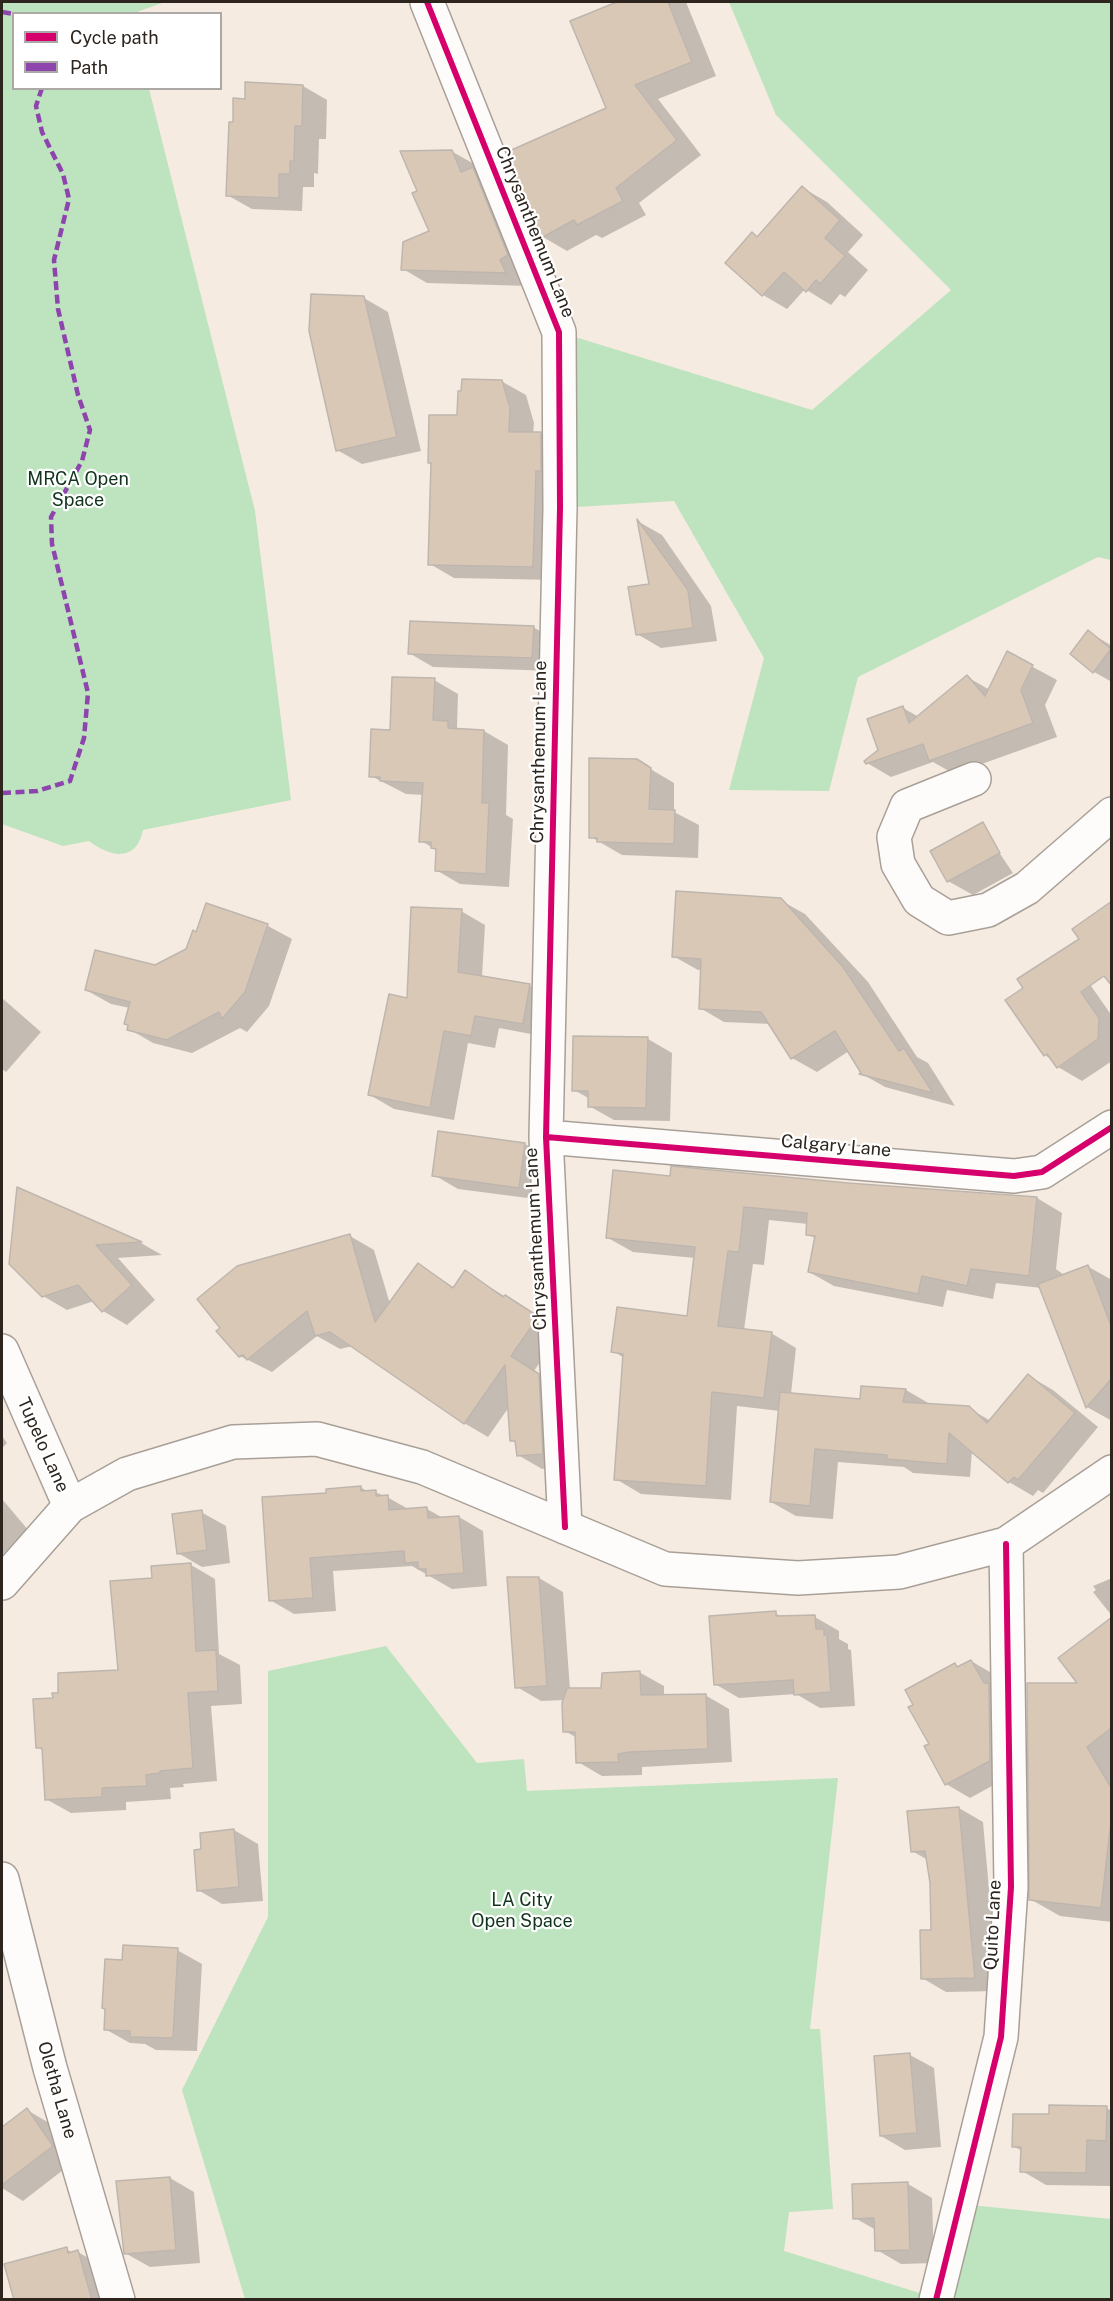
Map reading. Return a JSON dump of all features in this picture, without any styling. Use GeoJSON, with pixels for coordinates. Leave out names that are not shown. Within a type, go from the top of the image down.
{"type":"FeatureCollection","features":[{"type":"Feature","properties":{"kind":"street","name":"Chrysanthemum Lane"},"geometry":{"type":"LineString","coordinates":[[427,2],[559,332],[560,508],[546,1137],[565,1527]]}},
{"type":"Feature","properties":{"kind":"street"},"geometry":{"type":"LineString","coordinates":[[974,779],[907,806],[894,837],[898,864],[919,900],[948,918],[988,910],[1027,888],[1112,814]]}},
{"type":"Feature","properties":{"kind":"street","name":"Calgary Lane"},"geometry":{"type":"LineString","coordinates":[[546,1137],[1014,1176],[1042,1172],[1112,1127]]}},
{"type":"Feature","properties":{"kind":"street","name":"Tupelo Lane"},"geometry":{"type":"LineString","coordinates":[[2,1351],[70,1506]]}},
{"type":"Feature","properties":{"kind":"street"},"geometry":{"type":"LineString","coordinates":[[2,1583],[70,1506],[127,1474],[233,1442],[317,1439],[422,1467],[665,1569],[798,1578],[899,1572],[1006,1544],[1112,1472]]}},
{"type":"Feature","properties":{"kind":"street","name":"Quito Lane"},"geometry":{"type":"LineString","coordinates":[[936,2300],[1001,2037],[1011,1887],[1006,1544]]}},
{"type":"Feature","properties":{"kind":"street","name":"Oletha Lane"},"geometry":{"type":"LineString","coordinates":[[2,1879],[50,2068],[118,2300]]}},
{"type":"Feature","properties":{"kind":"green space","name":"MRCA Open Space"},"geometry":{"type":"Polygon","coordinates":[[[2,2],[165,2],[137,12],[12,12],[12,90],[149,90],[255,511],[291,800],[143,830],[135,848],[121,854],[105,851],[89,841],[63,846],[2,824],[2,2]]]}},
{"type":"Feature","properties":{"kind":"green space"},"geometry":{"type":"Polygon","coordinates":[[[729,2],[1111,2],[1111,560],[1098,557],[858,677],[829,791],[729,790],[764,658],[674,501],[560,508],[559,332],[812,410],[951,290],[776,115],[729,2]]]}},
{"type":"Feature","properties":{"kind":"green space","name":"LA City Open Space"},"geometry":{"type":"Polygon","coordinates":[[[386,1646],[477,1763],[524,1759],[527,1791],[838,1778],[810,2029],[820,2029],[833,2209],[789,2212],[784,2251],[936,2298],[960,2204],[1111,2219],[1111,2299],[245,2299],[182,2090],[268,1917],[268,1671],[386,1646]]]}},
{"type":"Feature","properties":{"kind":"building"},"geometry":{"type":"Polygon","coordinates":[[[617,2],[668,2],[692,62],[635,85],[677,140],[616,188],[623,201],[577,225],[574,220],[541,238],[507,152],[606,108],[570,21],[617,2]]]}},
{"type":"Feature","properties":{"kind":"building"},"geometry":{"type":"Polygon","coordinates":[[[245,82],[303,85],[302,126],[295,126],[294,161],[290,161],[290,174],[279,174],[279,198],[226,196],[229,122],[233,122],[233,98],[245,99],[245,82]]]}},
{"type":"Feature","properties":{"kind":"building"},"geometry":{"type":"Polygon","coordinates":[[[452,150],[461,172],[473,167],[508,255],[500,260],[506,273],[401,270],[403,242],[429,231],[412,193],[417,191],[400,151],[452,150]]]}},
{"type":"Feature","properties":{"kind":"building"},"geometry":{"type":"Polygon","coordinates":[[[802,186],[840,220],[825,238],[845,256],[820,284],[816,280],[806,292],[784,272],[762,296],[725,263],[752,232],[757,237],[802,186]]]}},
{"type":"Feature","properties":{"kind":"building"},"geometry":{"type":"Polygon","coordinates":[[[311,294],[364,296],[397,437],[336,451],[309,331],[311,294]]]}},
{"type":"Feature","properties":{"kind":"building"},"geometry":{"type":"Polygon","coordinates":[[[462,379],[502,380],[510,408],[509,432],[541,432],[541,471],[536,471],[533,567],[428,565],[431,463],[428,463],[429,415],[457,415],[458,391],[461,391],[462,379]]]}},
{"type":"Feature","properties":{"kind":"building"},"geometry":{"type":"Polygon","coordinates":[[[637,519],[688,590],[693,628],[636,635],[628,587],[649,584],[637,519]]]}},
{"type":"Feature","properties":{"kind":"building"},"geometry":{"type":"Polygon","coordinates":[[[410,621],[534,626],[532,658],[408,654],[410,621]]]}},
{"type":"Feature","properties":{"kind":"building"},"geometry":{"type":"Polygon","coordinates":[[[1088,630],[1111,649],[1093,673],[1070,654],[1088,630]]]}},
{"type":"Feature","properties":{"kind":"building"},"geometry":{"type":"Polygon","coordinates":[[[1007,651],[1033,665],[1021,690],[1033,723],[929,761],[923,744],[866,764],[864,761],[878,750],[867,719],[903,706],[909,723],[967,675],[985,696],[1007,651]]]}},
{"type":"Feature","properties":{"kind":"building"},"geometry":{"type":"Polygon","coordinates":[[[392,677],[435,678],[433,720],[448,721],[448,728],[484,730],[482,803],[489,803],[486,874],[435,871],[436,849],[431,848],[431,842],[419,842],[423,783],[380,781],[380,777],[369,777],[371,729],[390,730],[392,677]]]}},
{"type":"Feature","properties":{"kind":"building"},"geometry":{"type":"Polygon","coordinates":[[[589,758],[637,759],[651,768],[649,809],[675,810],[674,844],[597,842],[597,838],[589,838],[589,758]]]}},
{"type":"Feature","properties":{"kind":"building"},"geometry":{"type":"Polygon","coordinates":[[[983,822],[1000,853],[947,882],[930,851],[983,822]]]}},
{"type":"Feature","properties":{"kind":"building"},"geometry":{"type":"Polygon","coordinates":[[[676,891],[781,898],[843,967],[899,1051],[904,1048],[933,1093],[859,1074],[861,1073],[835,1031],[791,1059],[761,1012],[699,1009],[701,959],[672,957],[676,891]]]}},
{"type":"Feature","properties":{"kind":"building"},"geometry":{"type":"Polygon","coordinates":[[[1112,901],[1112,986],[1104,976],[1081,992],[1099,1018],[1098,1039],[1057,1068],[1047,1054],[1044,1056],[1005,1000],[1023,988],[1017,979],[1079,939],[1072,929],[1112,901]]]}},
{"type":"Feature","properties":{"kind":"building"},"geometry":{"type":"Polygon","coordinates":[[[206,903],[268,924],[245,992],[222,1019],[219,1012],[167,1040],[127,1030],[128,1025],[124,1024],[130,1002],[85,990],[95,950],[155,965],[186,949],[193,930],[196,932],[206,903]]]}},
{"type":"Feature","properties":{"kind":"building"},"geometry":{"type":"Polygon","coordinates":[[[411,907],[462,909],[458,972],[530,984],[523,1024],[475,1016],[471,1036],[444,1031],[430,1108],[368,1095],[389,994],[407,998],[411,907]]]}},
{"type":"Feature","properties":{"kind":"building"},"geometry":{"type":"Polygon","coordinates":[[[573,1036],[648,1037],[646,1108],[588,1107],[588,1091],[572,1091],[573,1036]]]}},
{"type":"Feature","properties":{"kind":"building"},"geometry":{"type":"Polygon","coordinates":[[[438,1131],[525,1143],[519,1188],[432,1176],[438,1131]]]}},
{"type":"Feature","properties":{"kind":"building"},"geometry":{"type":"Polygon","coordinates":[[[671,1166],[848,1183],[1037,1197],[1029,1276],[971,1269],[967,1286],[922,1276],[918,1294],[808,1272],[815,1236],[806,1235],[807,1213],[744,1207],[739,1252],[728,1251],[718,1326],[772,1332],[764,1398],[712,1392],[706,1486],[614,1480],[623,1354],[611,1352],[617,1307],[687,1316],[695,1247],[606,1238],[613,1170],[670,1176],[671,1166]]]}},
{"type":"Feature","properties":{"kind":"building"},"geometry":{"type":"Polygon","coordinates":[[[17,1187],[142,1242],[96,1245],[132,1285],[102,1312],[78,1285],[42,1297],[9,1264],[17,1187]]]}},
{"type":"Feature","properties":{"kind":"building"},"geometry":{"type":"Polygon","coordinates":[[[350,1234],[375,1322],[418,1263],[453,1288],[465,1270],[503,1297],[505,1295],[536,1315],[536,1320],[511,1356],[539,1374],[543,1454],[517,1456],[515,1441],[510,1441],[505,1365],[464,1424],[330,1332],[315,1336],[307,1311],[247,1360],[243,1355],[239,1357],[216,1331],[220,1328],[197,1299],[237,1266],[350,1234]]]}},
{"type":"Feature","properties":{"kind":"building"},"geometry":{"type":"Polygon","coordinates":[[[1088,1265],[1112,1328],[1112,1378],[1086,1408],[1038,1284],[1088,1265]]]}},
{"type":"Feature","properties":{"kind":"building"},"geometry":{"type":"Polygon","coordinates":[[[1028,1374],[1075,1413],[1018,1480],[1014,1477],[1008,1483],[949,1433],[947,1464],[887,1459],[887,1455],[815,1449],[810,1506],[770,1502],[780,1392],[860,1399],[861,1386],[906,1389],[903,1402],[969,1406],[987,1423],[1028,1374]]]}},
{"type":"Feature","properties":{"kind":"building"},"geometry":{"type":"Polygon","coordinates":[[[361,1486],[361,1491],[376,1490],[376,1496],[388,1495],[389,1510],[427,1507],[428,1518],[459,1516],[464,1573],[426,1576],[426,1569],[418,1569],[418,1562],[405,1563],[404,1551],[310,1558],[313,1598],[269,1601],[262,1497],[326,1493],[326,1489],[361,1486]]]}},
{"type":"Feature","properties":{"kind":"building"},"geometry":{"type":"Polygon","coordinates":[[[202,1510],[207,1550],[177,1554],[172,1514],[202,1510]]]}},
{"type":"Feature","properties":{"kind":"building"},"geometry":{"type":"Polygon","coordinates":[[[191,1563],[196,1651],[216,1650],[218,1691],[188,1693],[193,1768],[160,1771],[160,1773],[146,1775],[147,1786],[102,1788],[102,1797],[45,1800],[42,1748],[36,1748],[33,1699],[53,1698],[52,1693],[58,1693],[58,1673],[118,1670],[110,1581],[152,1578],[151,1566],[191,1563]]]}},
{"type":"Feature","properties":{"kind":"building"},"geometry":{"type":"Polygon","coordinates":[[[507,1577],[539,1577],[547,1686],[515,1688],[507,1577]]]}},
{"type":"Feature","properties":{"kind":"building"},"geometry":{"type":"Polygon","coordinates":[[[776,1611],[776,1616],[815,1615],[816,1629],[824,1629],[824,1635],[827,1635],[831,1692],[794,1695],[793,1680],[714,1685],[709,1616],[776,1611]]]}},
{"type":"Feature","properties":{"kind":"building"},"geometry":{"type":"Polygon","coordinates":[[[1112,1617],[1112,1731],[1110,1729],[1087,1747],[1112,1789],[1112,1813],[1101,1908],[1029,1900],[1027,1683],[1077,1683],[1058,1658],[1112,1617]]]}},
{"type":"Feature","properties":{"kind":"building"},"geometry":{"type":"Polygon","coordinates":[[[971,1660],[984,1683],[989,1683],[990,1761],[945,1785],[924,1746],[929,1744],[908,1707],[913,1705],[905,1690],[955,1663],[957,1667],[971,1660]]]}},
{"type":"Feature","properties":{"kind":"building"},"geometry":{"type":"Polygon","coordinates":[[[640,1671],[641,1695],[706,1694],[708,1749],[629,1752],[618,1754],[619,1762],[576,1763],[575,1732],[563,1732],[562,1703],[567,1688],[601,1688],[602,1673],[640,1671]]]}},
{"type":"Feature","properties":{"kind":"building"},"geometry":{"type":"Polygon","coordinates":[[[959,1807],[975,1978],[921,1979],[920,1930],[931,1930],[930,1883],[925,1851],[911,1852],[907,1811],[959,1807]]]}},
{"type":"Feature","properties":{"kind":"building"},"geometry":{"type":"Polygon","coordinates":[[[234,1829],[239,1887],[197,1891],[194,1850],[201,1849],[200,1833],[234,1829]]]}},
{"type":"Feature","properties":{"kind":"building"},"geometry":{"type":"Polygon","coordinates":[[[123,1945],[178,1948],[173,2038],[130,2037],[130,2031],[104,2030],[105,2009],[102,2008],[105,1959],[122,1960],[123,1945]]]}},
{"type":"Feature","properties":{"kind":"building"},"geometry":{"type":"Polygon","coordinates":[[[910,2053],[917,2133],[880,2136],[874,2056],[910,2053]]]}},
{"type":"Feature","properties":{"kind":"building"},"geometry":{"type":"Polygon","coordinates":[[[1049,2105],[1107,2106],[1106,2141],[1087,2140],[1086,2173],[1020,2172],[1021,2147],[1012,2147],[1013,2114],[1049,2114],[1049,2105]]]}},
{"type":"Feature","properties":{"kind":"building"},"geometry":{"type":"Polygon","coordinates":[[[27,2108],[53,2146],[2,2185],[2,2127],[27,2108]]]}},
{"type":"Feature","properties":{"kind":"building"},"geometry":{"type":"Polygon","coordinates":[[[170,2177],[176,2250],[124,2254],[116,2181],[170,2177]]]}},
{"type":"Feature","properties":{"kind":"building"},"geometry":{"type":"Polygon","coordinates":[[[908,2182],[910,2250],[875,2251],[874,2218],[853,2219],[852,2184],[908,2182]]]}},
{"type":"Feature","properties":{"kind":"building"},"geometry":{"type":"Polygon","coordinates":[[[67,2247],[68,2253],[78,2250],[92,2300],[14,2300],[4,2264],[67,2247]]]}},
{"type":"Feature","properties":{"kind":"marked path"},"geometry":{"type":"LineString","coordinates":[[2,12],[12,14]]}},
{"type":"Feature","properties":{"kind":"marked path"},"geometry":{"type":"LineString","coordinates":[[2,793],[37,791],[70,781],[84,738],[88,693],[52,544],[51,517],[82,461],[90,430],[78,395],[58,309],[54,260],[69,199],[63,174],[42,132],[36,106],[41,90]]}},
{"type":"Feature","properties":{"kind":"cycle path"},"geometry":{"type":"LineString","coordinates":[[427,2],[559,332],[560,508],[546,1137],[565,1527]]}},
{"type":"Feature","properties":{"kind":"cycle path"},"geometry":{"type":"LineString","coordinates":[[546,1137],[1014,1176],[1042,1172],[1112,1127]]}},
{"type":"Feature","properties":{"kind":"cycle path"},"geometry":{"type":"LineString","coordinates":[[936,2300],[1001,2037],[1011,1887],[1006,1544]]}}]}
